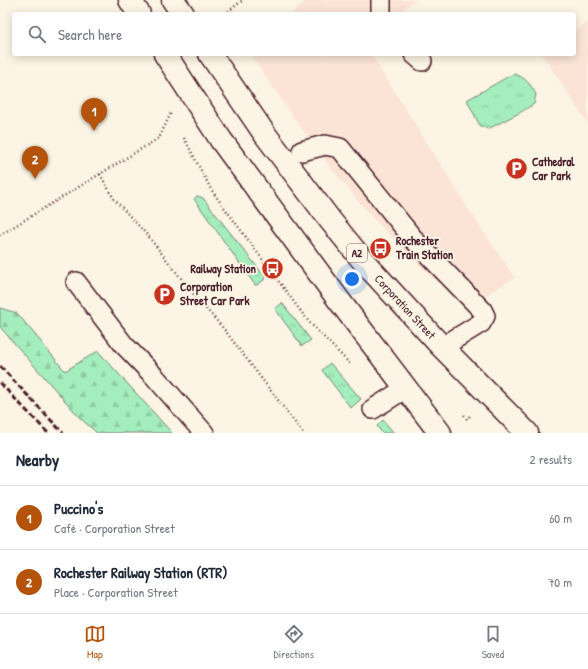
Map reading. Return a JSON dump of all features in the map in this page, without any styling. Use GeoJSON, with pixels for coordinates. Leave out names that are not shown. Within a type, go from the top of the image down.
{"type":"FeatureCollection","features":[{"type":"Feature","properties":{"kind":"main road"},"geometry":{"type":"LineString","coordinates":[[130,0],[138,12]]}},
{"type":"Feature","properties":{"kind":"main road"},"geometry":{"type":"LineString","coordinates":[[166,56],[221,140],[286,230],[440,433]]}},
{"type":"Feature","properties":{"kind":"main road","name":"Corporation Street"},"geometry":{"type":"LineString","coordinates":[[211,56],[264,133],[364,262],[442,347],[527,433]]}},
{"type":"Feature","properties":{"kind":"lane"},"geometry":{"type":"LineString","coordinates":[[381,0],[381,12]]}},
{"type":"Feature","properties":{"kind":"lane"},"geometry":{"type":"LineString","coordinates":[[302,151],[325,145],[340,148],[416,242],[482,310],[485,316],[481,323],[442,347]]}},
{"type":"Feature","properties":{"kind":"lane"},"geometry":{"type":"LineString","coordinates":[[76,282],[124,345],[155,377],[204,433]]}},
{"type":"Feature","properties":{"kind":"lane"},"geometry":{"type":"LineString","coordinates":[[374,409],[406,388]]}},
{"type":"Feature","properties":{"kind":"path"},"geometry":{"type":"LineString","coordinates":[[228,12],[243,0]]}},
{"type":"Feature","properties":{"kind":"path"},"geometry":{"type":"LineString","coordinates":[[0,235],[159,138],[171,113],[175,120]]}},
{"type":"Feature","properties":{"kind":"path"},"geometry":{"type":"LineString","coordinates":[[182,134],[212,191],[308,321],[354,369]]}},
{"type":"Feature","properties":{"kind":"path"},"geometry":{"type":"LineString","coordinates":[[100,174],[114,199],[148,236],[195,296],[223,328],[303,433]]}},
{"type":"Feature","properties":{"kind":"shaded area"},"geometry":{"type":"Polygon","coordinates":[[[307,0],[416,0],[400,12],[293,12],[307,0]]]}},
{"type":"Feature","properties":{"kind":"shaded area"},"geometry":{"type":"Polygon","coordinates":[[[588,22],[588,124],[543,56],[576,56],[576,31],[588,22]]]}},
{"type":"Feature","properties":{"kind":"shaded area"},"geometry":{"type":"Polygon","coordinates":[[[251,56],[372,56],[471,213],[515,278],[464,308],[371,216],[332,170],[293,117],[251,56]]]}},
{"type":"Feature","properties":{"kind":"green space"},"geometry":{"type":"Polygon","coordinates":[[[515,74],[527,82],[536,94],[534,104],[488,129],[480,126],[467,100],[515,74]]]}},
{"type":"Feature","properties":{"kind":"green space"},"geometry":{"type":"Polygon","coordinates":[[[197,196],[203,198],[265,277],[264,280],[255,285],[194,199],[197,196]]]}},
{"type":"Feature","properties":{"kind":"green space"},"geometry":{"type":"Polygon","coordinates":[[[282,303],[311,340],[302,346],[275,309],[282,303]]]}},
{"type":"Feature","properties":{"kind":"green space"},"geometry":{"type":"Polygon","coordinates":[[[0,308],[17,313],[65,371],[98,351],[172,433],[97,433],[81,419],[0,327],[0,308]]]}},
{"type":"Feature","properties":{"kind":"green space"},"geometry":{"type":"Polygon","coordinates":[[[330,363],[361,399],[351,408],[322,370],[330,363]]]}},
{"type":"Feature","properties":{"kind":"green space"},"geometry":{"type":"Polygon","coordinates":[[[383,420],[394,433],[382,433],[377,426],[383,420]]]}},
{"type":"Feature","properties":{"kind":"railway"},"geometry":{"type":"LineString","coordinates":[[0,366],[63,433]]}},
{"type":"Feature","properties":{"kind":"railway"},"geometry":{"type":"LineString","coordinates":[[0,383],[48,433]]}},
{"type":"Feature","properties":{"kind":"place","name":"Puccino's"},"geometry":{"type":"Point","coordinates":[94,131]}},
{"type":"Feature","properties":{"kind":"place","name":"Cathedral Car Park"},"geometry":{"type":"Point","coordinates":[516,169]}},
{"type":"Feature","properties":{"kind":"place","name":"Rochester Railway Station (RTR)"},"geometry":{"type":"Point","coordinates":[35,179]}},
{"type":"Feature","properties":{"kind":"place","name":"Rochester Train Station"},"geometry":{"type":"Point","coordinates":[380,248]}},
{"type":"Feature","properties":{"kind":"place","name":"Railway Station"},"geometry":{"type":"Point","coordinates":[272,269]}},
{"type":"Feature","properties":{"kind":"place","name":"Corporation Street Car Park"},"geometry":{"type":"Point","coordinates":[164,294]}}]}
